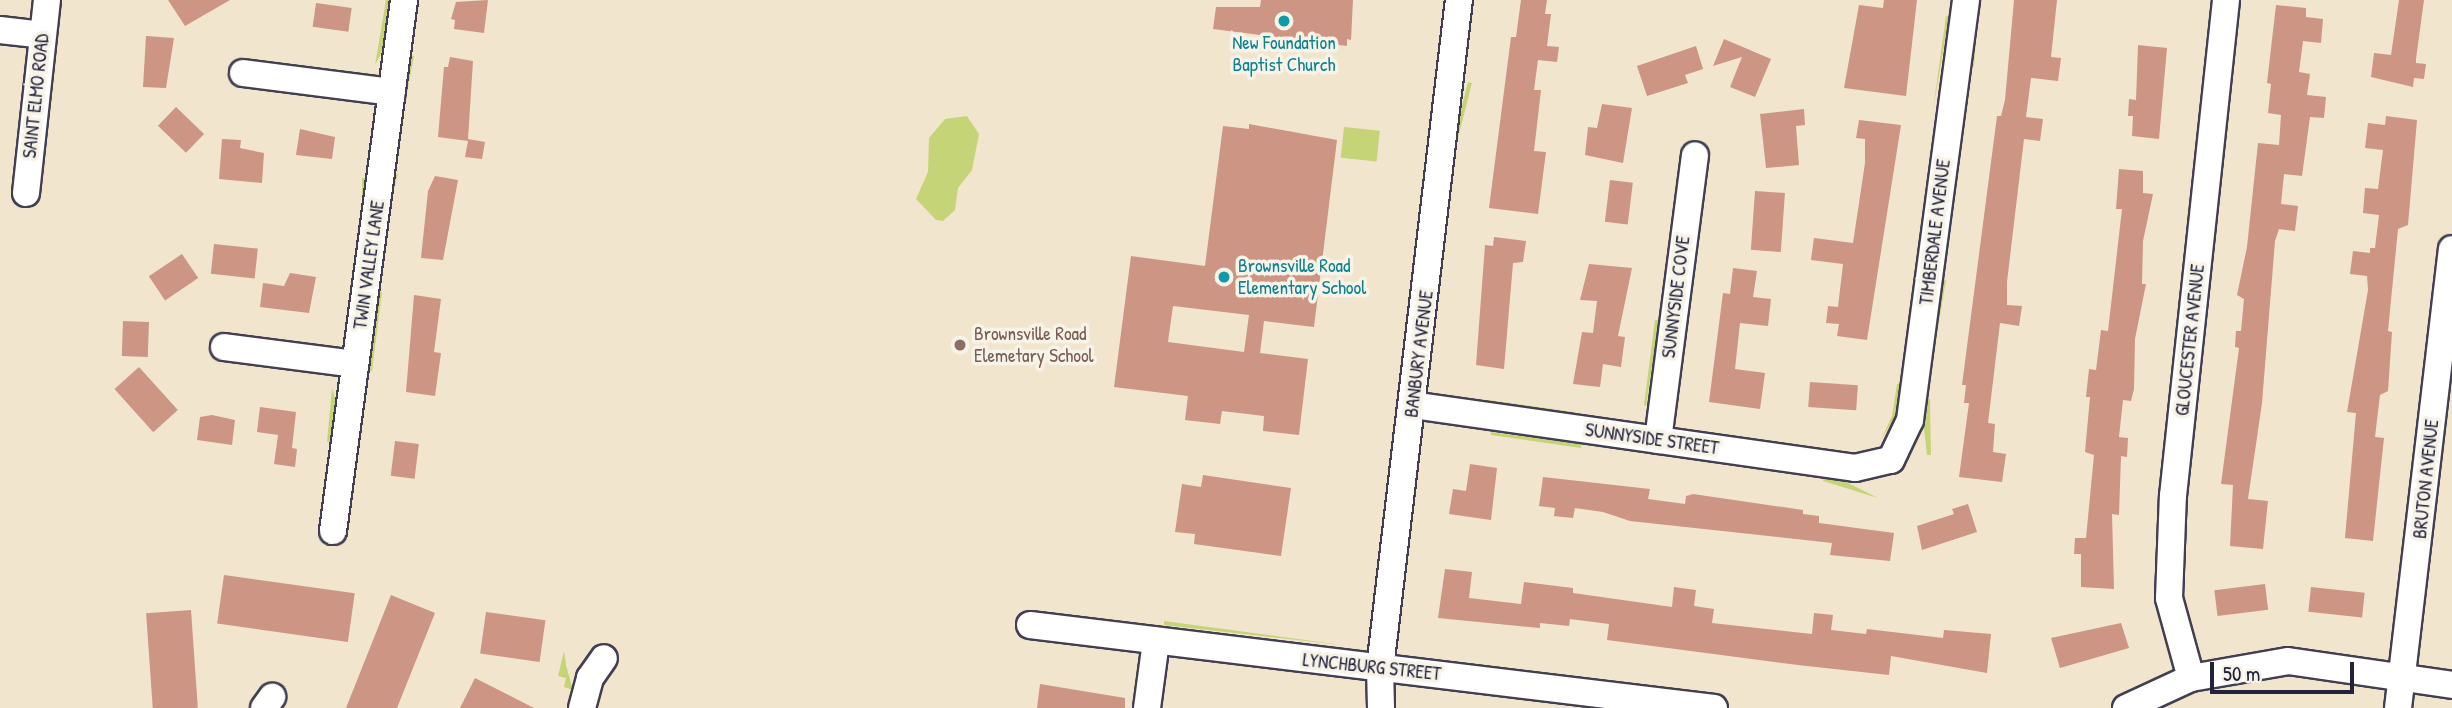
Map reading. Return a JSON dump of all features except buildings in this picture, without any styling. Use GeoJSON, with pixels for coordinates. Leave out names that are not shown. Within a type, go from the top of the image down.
{"type":"FeatureCollection","features":[{"type":"Feature","properties":{"kind":"street","name":"SAINT ELMO ROAD"},"geometry":{"type":"LineString","coordinates":[[26,193],[47,0]]}},
{"type":"Feature","properties":{"kind":"street","name":"TWIN VALLEY LANE"},"geometry":{"type":"LineString","coordinates":[[333,531],[404,0]]}},
{"type":"Feature","properties":{"kind":"street","name":"BANBURY AVENUE"},"geometry":{"type":"LineString","coordinates":[[1381,708],[1380,668],[1459,0]]}},
{"type":"Feature","properties":{"kind":"street","name":"TIMBERDALE AVENUE"},"geometry":{"type":"LineString","coordinates":[[1891,460],[1910,420],[1966,0]]}},
{"type":"Feature","properties":{"kind":"street","name":"GLOUCESTER AVENUE"},"geometry":{"type":"LineString","coordinates":[[2191,678],[2169,598],[2173,496],[2226,0]]}},
{"type":"Feature","properties":{"kind":"street"},"geometry":{"type":"LineString","coordinates":[[0,30],[43,35]]}},
{"type":"Feature","properties":{"kind":"street"},"geometry":{"type":"LineString","coordinates":[[243,73],[392,92]]}},
{"type":"Feature","properties":{"kind":"street","name":"SUNNYSIDE COVE"},"geometry":{"type":"LineString","coordinates":[[1658,440],[1695,155]]}},
{"type":"Feature","properties":{"kind":"street","name":"BRUTON AVENUE"},"geometry":{"type":"LineString","coordinates":[[2398,708],[2452,249]]}},
{"type":"Feature","properties":{"kind":"street"},"geometry":{"type":"LineString","coordinates":[[224,347],[355,364]]}},
{"type":"Feature","properties":{"kind":"street","name":"SUNNYSIDE STREET"},"geometry":{"type":"LineString","coordinates":[[1412,405],[1855,468],[1891,460]]}},
{"type":"Feature","properties":{"kind":"street","name":"LYNCHBURG STREET"},"geometry":{"type":"LineString","coordinates":[[1030,625],[1714,708]]}},
{"type":"Feature","properties":{"kind":"street"},"geometry":{"type":"LineString","coordinates":[[1147,708],[1156,641]]}},
{"type":"Feature","properties":{"kind":"street"},"geometry":{"type":"LineString","coordinates":[[582,708],[590,678],[604,658]]}},
{"type":"Feature","properties":{"kind":"street"},"geometry":{"type":"LineString","coordinates":[[2126,708],[2191,678],[2288,661],[2403,680],[2452,685]]}},
{"type":"Feature","properties":{"kind":"green space"},"geometry":{"type":"Polygon","coordinates":[[[386,0],[390,0],[383,50],[375,65],[386,0]]]}},
{"type":"Feature","properties":{"kind":"green space"},"geometry":{"type":"Polygon","coordinates":[[[1979,0],[1974,66],[1970,65],[1979,0]]]}},
{"type":"Feature","properties":{"kind":"green space"},"geometry":{"type":"Polygon","coordinates":[[[1946,16],[1949,17],[1933,110],[1946,16]]]}},
{"type":"Feature","properties":{"kind":"green space"},"geometry":{"type":"Polygon","coordinates":[[[410,55],[414,56],[400,130],[407,82],[410,55]]]}},
{"type":"Feature","properties":{"kind":"green space"},"geometry":{"type":"Polygon","coordinates":[[[1468,82],[1472,83],[1455,152],[1451,151],[1468,82]]]}},
{"type":"Feature","properties":{"kind":"green space"},"geometry":{"type":"Polygon","coordinates":[[[967,116],[979,134],[972,170],[958,188],[955,210],[943,221],[936,220],[916,199],[928,172],[929,138],[945,119],[967,116]]]}},
{"type":"Feature","properties":{"kind":"green space"},"geometry":{"type":"Polygon","coordinates":[[[1344,127],[1380,131],[1377,162],[1341,158],[1344,127]]]}},
{"type":"Feature","properties":{"kind":"green space"},"geometry":{"type":"Polygon","coordinates":[[[394,173],[398,174],[379,251],[375,250],[394,173]]]}},
{"type":"Feature","properties":{"kind":"green space"},"geometry":{"type":"Polygon","coordinates":[[[362,178],[366,178],[366,302],[362,302],[362,178]]]}},
{"type":"Feature","properties":{"kind":"green space"},"geometry":{"type":"Polygon","coordinates":[[[1942,279],[1946,280],[1929,380],[1942,279]]]}},
{"type":"Feature","properties":{"kind":"green space"},"geometry":{"type":"Polygon","coordinates":[[[379,292],[382,292],[372,371],[368,370],[379,292]]]}},
{"type":"Feature","properties":{"kind":"green space"},"geometry":{"type":"Polygon","coordinates":[[[1655,320],[1659,320],[1646,406],[1644,405],[1655,320]]]}},
{"type":"Feature","properties":{"kind":"green space"},"geometry":{"type":"Polygon","coordinates":[[[1897,384],[1901,384],[1896,415],[1881,440],[1892,416],[1897,384]]]}},
{"type":"Feature","properties":{"kind":"green space"},"geometry":{"type":"Polygon","coordinates":[[[332,388],[336,402],[331,442],[327,442],[332,388]]]}},
{"type":"Feature","properties":{"kind":"green space"},"geometry":{"type":"Polygon","coordinates":[[[1926,399],[1930,399],[1931,455],[1927,455],[1924,429],[1926,399]]]}},
{"type":"Feature","properties":{"kind":"green space"},"geometry":{"type":"Polygon","coordinates":[[[1488,400],[1575,412],[1575,416],[1487,404],[1488,400]]]}},
{"type":"Feature","properties":{"kind":"green space"},"geometry":{"type":"Polygon","coordinates":[[[1491,432],[1581,444],[1581,448],[1491,435],[1491,432]]]}},
{"type":"Feature","properties":{"kind":"green space"},"geometry":{"type":"Polygon","coordinates":[[[1824,477],[1846,482],[1878,498],[1823,481],[1824,477]]]}},
{"type":"Feature","properties":{"kind":"green space"},"geometry":{"type":"Polygon","coordinates":[[[1164,621],[1342,645],[1164,625],[1164,621]]]}},
{"type":"Feature","properties":{"kind":"green space"},"geometry":{"type":"Polygon","coordinates":[[[564,651],[573,690],[564,687],[566,678],[558,676],[564,651]]]}},
{"type":"Feature","properties":{"kind":"place","name":"New Foundation Baptist Church"},"geometry":{"type":"Point","coordinates":[1284,21]}},
{"type":"Feature","properties":{"kind":"place","name":"Brownsville Road Elementary School"},"geometry":{"type":"Point","coordinates":[1224,277]}},
{"type":"Feature","properties":{"kind":"place","name":"Brownsville Road Elemetary School"},"geometry":{"type":"Point","coordinates":[960,345]}}]}
